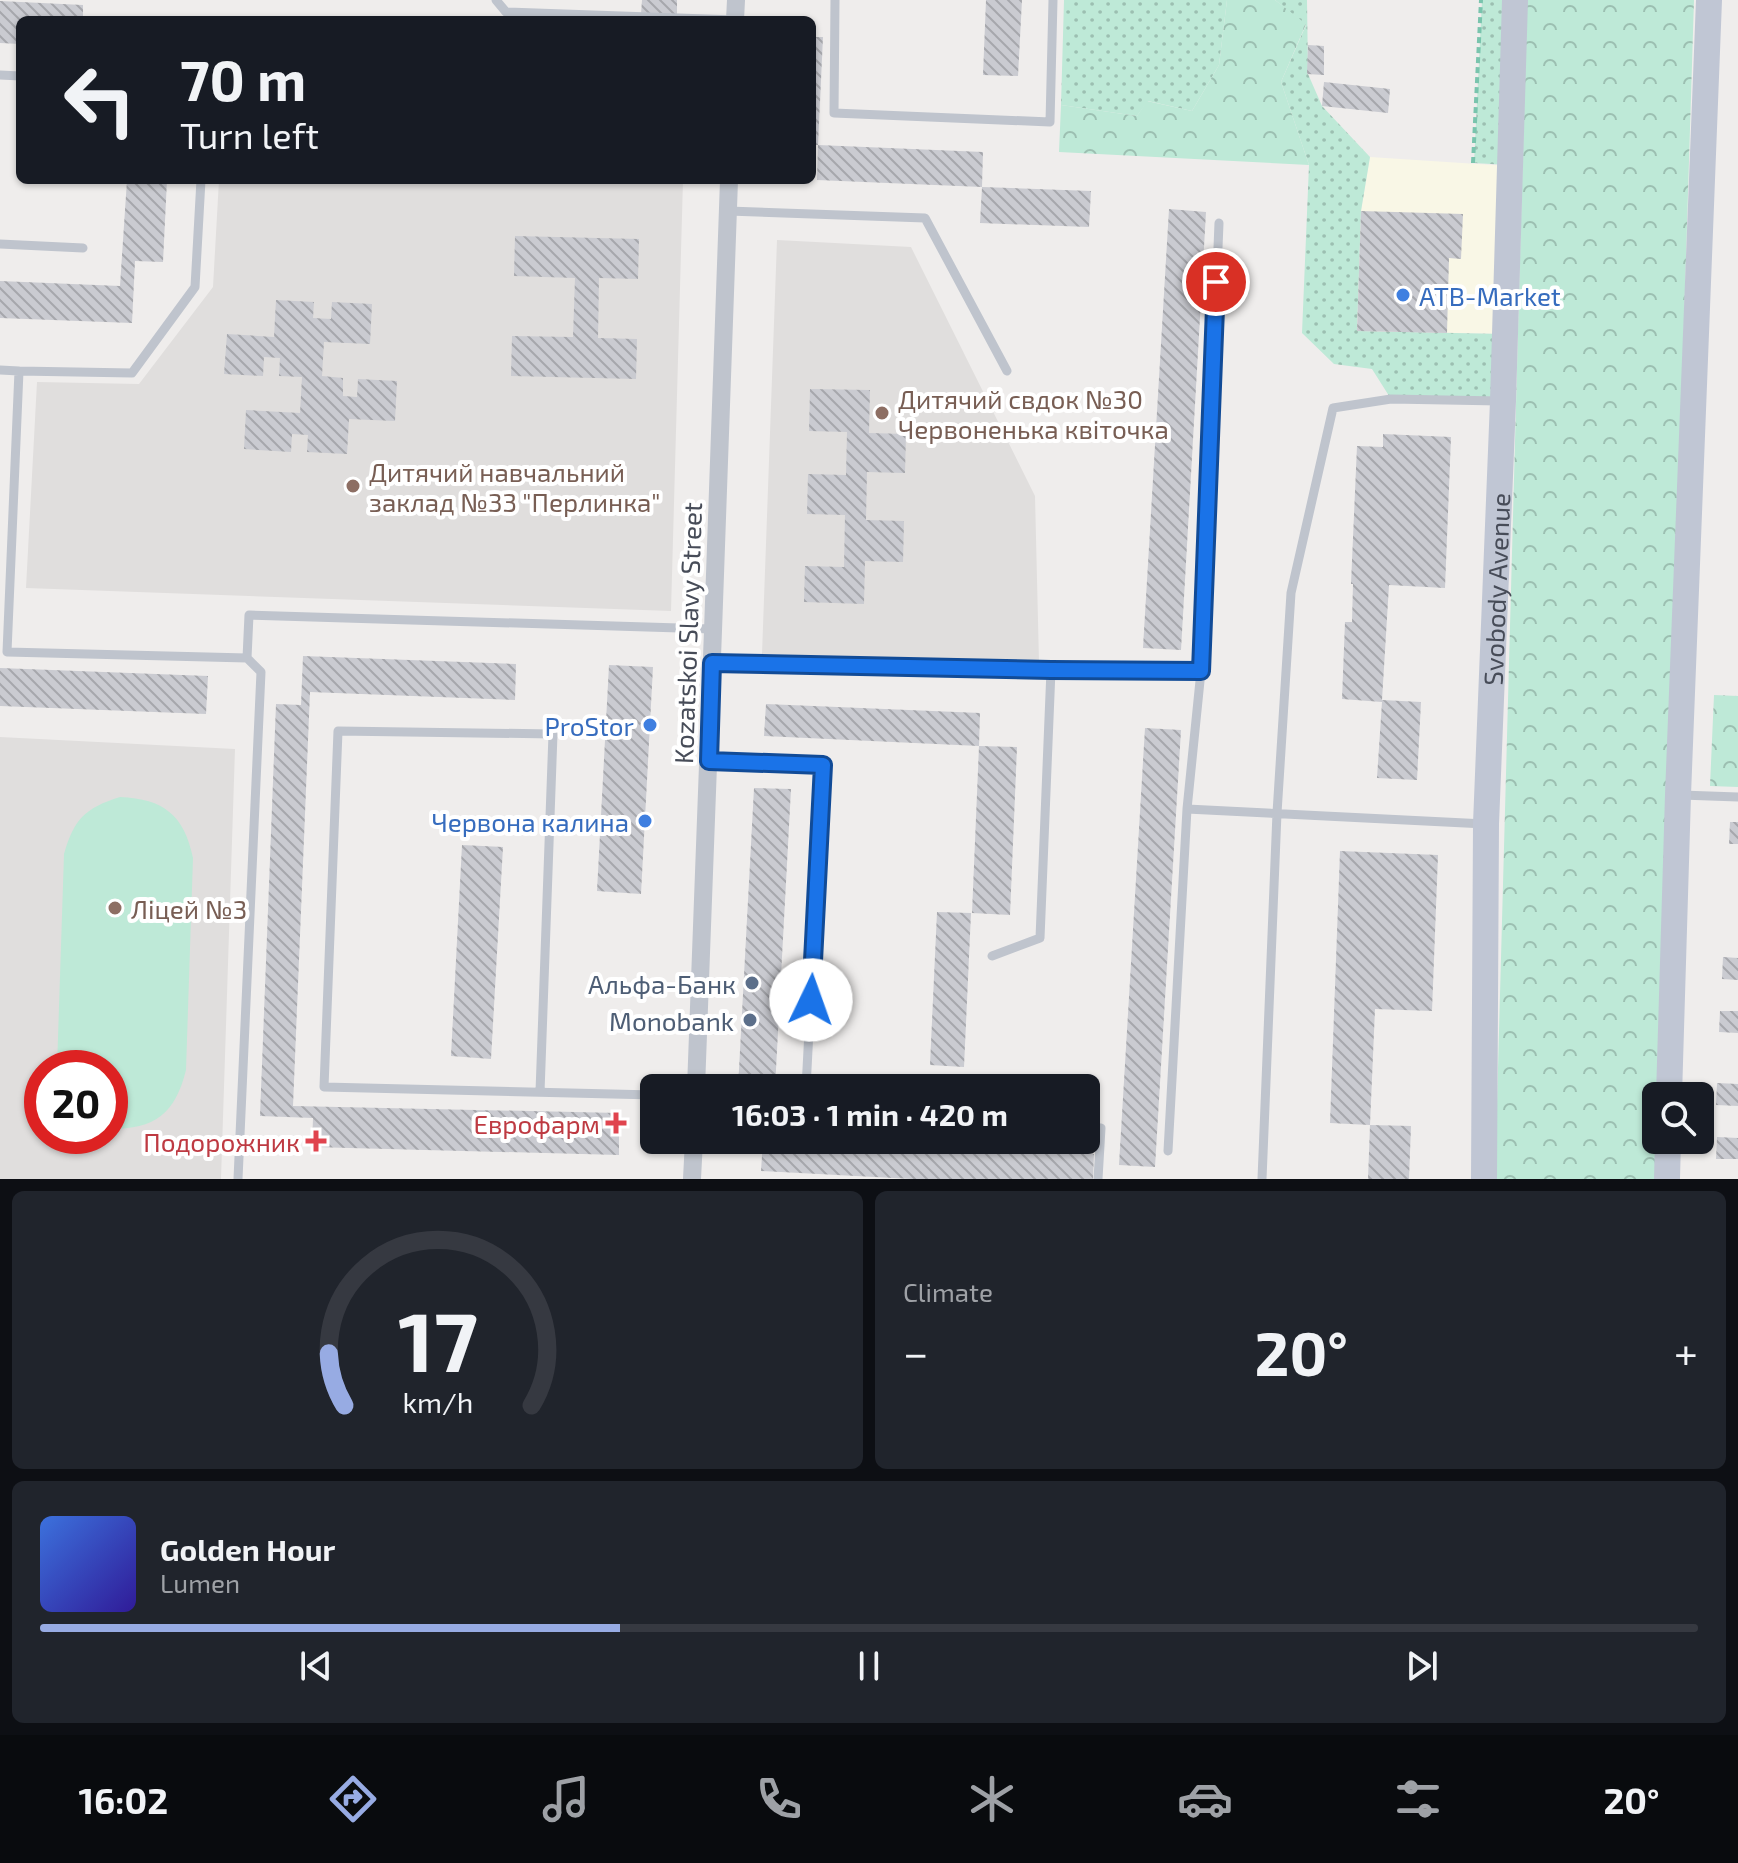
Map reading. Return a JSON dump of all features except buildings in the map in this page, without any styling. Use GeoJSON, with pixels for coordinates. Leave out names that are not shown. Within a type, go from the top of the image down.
{"type":"FeatureCollection","features":[{"type":"Feature","properties":{"kind":"street","name":"Svobody Avenue"},"geometry":{"type":"LineString","coordinates":[[1484,1179],[1486,824],[1515,0]]}},
{"type":"Feature","properties":{"kind":"street"},"geometry":{"type":"LineString","coordinates":[[1669,1082],[1709,0]]}},
{"type":"Feature","properties":{"kind":"street","name":"Kozatskoi Slavy Street"},"geometry":{"type":"LineString","coordinates":[[697,1074],[729,184]]}},
{"type":"Feature","properties":{"kind":"street"},"geometry":{"type":"LineString","coordinates":[[692,1179],[693,1154]]}},
{"type":"Feature","properties":{"kind":"street"},"geometry":{"type":"LineString","coordinates":[[1667,1179],[1668,1154]]}},
{"type":"Feature","properties":{"kind":"lane"},"geometry":{"type":"LineString","coordinates":[[496,0],[506,12],[620,16]]}},
{"type":"Feature","properties":{"kind":"lane"},"geometry":{"type":"LineString","coordinates":[[835,0],[834,113],[1050,122],[1053,0]]}},
{"type":"Feature","properties":{"kind":"lane"},"geometry":{"type":"LineString","coordinates":[[0,370],[132,373],[195,287],[201,184]]}},
{"type":"Feature","properties":{"kind":"lane"},"geometry":{"type":"LineString","coordinates":[[728,211],[925,218],[1007,371]]}},
{"type":"Feature","properties":{"kind":"lane"},"geometry":{"type":"LineString","coordinates":[[1168,1151],[1187,809],[1201,671],[1219,223]]}},
{"type":"Feature","properties":{"kind":"lane"},"geometry":{"type":"LineString","coordinates":[[0,244],[83,248]]}},
{"type":"Feature","properties":{"kind":"lane"},"geometry":{"type":"LineString","coordinates":[[19,371],[7,652],[247,658],[261,672],[238,1179]]}},
{"type":"Feature","properties":{"kind":"lane"},"geometry":{"type":"LineString","coordinates":[[1262,1179],[1277,813],[1291,593],[1333,408],[1391,399],[1503,401]]}},
{"type":"Feature","properties":{"kind":"lane"},"geometry":{"type":"LineString","coordinates":[[247,658],[249,615],[712,629]]}},
{"type":"Feature","properties":{"kind":"lane"},"geometry":{"type":"LineString","coordinates":[[712,663],[1201,671]]}},
{"type":"Feature","properties":{"kind":"lane"},"geometry":{"type":"LineString","coordinates":[[992,956],[1040,938],[1051,670]]}},
{"type":"Feature","properties":{"kind":"lane"},"geometry":{"type":"LineString","coordinates":[[540,1092],[553,734],[338,731],[324,1087],[640,1095]]}},
{"type":"Feature","properties":{"kind":"lane"},"geometry":{"type":"LineString","coordinates":[[709,761],[823,765],[807,1074]]}},
{"type":"Feature","properties":{"kind":"lane"},"geometry":{"type":"LineString","coordinates":[[1678,795],[1738,797]]}},
{"type":"Feature","properties":{"kind":"lane"},"geometry":{"type":"LineString","coordinates":[[1187,809],[1486,824]]}},
{"type":"Feature","properties":{"kind":"lane"},"geometry":{"type":"LineString","coordinates":[[1098,1179],[1099,1154]]}},
{"type":"Feature","properties":{"kind":"path"},"geometry":{"type":"LineString","coordinates":[[1473,163],[1481,0]]}},
{"type":"Feature","properties":{"kind":"shaded area"},"geometry":{"type":"Polygon","coordinates":[[[1370,157],[1508,166],[1504,334],[1357,331],[1361,211],[1370,157]]]}},
{"type":"Feature","properties":{"kind":"shaded area","name":"Дитячий навчальний заклад №33 \"Перлинка\""},"geometry":{"type":"Polygon","coordinates":[[[219,184],[683,184],[671,611],[26,588],[37,382],[139,384],[213,287],[219,184]]]}},
{"type":"Feature","properties":{"kind":"shaded area","name":"Дитячий свдок №30 Червоненька квіточка"},"geometry":{"type":"Polygon","coordinates":[[[777,240],[911,247],[1035,496],[1039,662],[762,654],[777,240]]]}},
{"type":"Feature","properties":{"kind":"shaded area","name":"Ліцей №3"},"geometry":{"type":"Polygon","coordinates":[[[0,737],[235,749],[221,1179],[0,1179],[0,737]]]}},
{"type":"Feature","properties":{"kind":"green space"},"geometry":{"type":"Polygon","coordinates":[[[1064,0],[1227,0],[1219,65],[1192,111],[1148,101],[1137,116],[1061,105],[1064,0]]]}},
{"type":"Feature","properties":{"kind":"green space"},"geometry":{"type":"Polygon","coordinates":[[[1227,0],[1275,0],[1306,24],[1281,82],[1309,165],[1059,152],[1061,105],[1137,116],[1147,101],[1192,111],[1219,65],[1227,0]]]}},
{"type":"Feature","properties":{"kind":"green space"},"geometry":{"type":"Polygon","coordinates":[[[1275,0],[1307,0],[1308,74],[1322,106],[1370,157],[1361,211],[1357,331],[1504,334],[1503,401],[1391,399],[1372,369],[1334,364],[1302,333],[1309,165],[1281,82],[1306,25],[1275,0]]]}},
{"type":"Feature","properties":{"kind":"green space"},"geometry":{"type":"Polygon","coordinates":[[[1482,0],[1514,0],[1508,165],[1474,163],[1482,0]]]}},
{"type":"Feature","properties":{"kind":"green space"},"geometry":{"type":"Polygon","coordinates":[[[1527,0],[1694,0],[1660,1082],[1642,1082],[1642,1154],[1657,1154],[1657,1179],[1495,1179],[1527,0]]]}},
{"type":"Feature","properties":{"kind":"green space"},"geometry":{"type":"Polygon","coordinates":[[[1714,695],[1738,696],[1738,787],[1710,786],[1714,695]]]}},
{"type":"Feature","properties":{"kind":"green space"},"geometry":{"type":"Polygon","coordinates":[[[120,797],[149,801],[160,806],[178,820],[193,858],[186,1070],[176,1098],[161,1116],[128,1128],[128,1050],[58,1050],[64,854],[77,823],[98,806],[120,797]]]}},
{"type":"Feature","properties":{"kind":"place","name":"ATB-Market"},"geometry":{"type":"Point","coordinates":[1403,295]}},
{"type":"Feature","properties":{"kind":"place","name":"Дитячий свдок №30 Червоненька квіточка"},"geometry":{"type":"Point","coordinates":[882,413]}},
{"type":"Feature","properties":{"kind":"place","name":"Дитячий навчальний заклад №33 \"Перлинка\""},"geometry":{"type":"Point","coordinates":[353,486]}},
{"type":"Feature","properties":{"kind":"place","name":"ProStor"},"geometry":{"type":"Point","coordinates":[650,725]}},
{"type":"Feature","properties":{"kind":"place","name":"Червона калина"},"geometry":{"type":"Point","coordinates":[645,821]}},
{"type":"Feature","properties":{"kind":"place","name":"Ліцей №3"},"geometry":{"type":"Point","coordinates":[115,908]}},
{"type":"Feature","properties":{"kind":"place","name":"Альфа-Банк"},"geometry":{"type":"Point","coordinates":[752,983]}},
{"type":"Feature","properties":{"kind":"place","name":"Monobank"},"geometry":{"type":"Point","coordinates":[750,1020]}},
{"type":"Feature","properties":{"kind":"place","name":"Еврофарм"},"geometry":{"type":"Point","coordinates":[616,1123]}},
{"type":"Feature","properties":{"kind":"place","name":"Подорожник"},"geometry":{"type":"Point","coordinates":[316,1141]}},
{"type":"Feature","properties":{"kind":"route"},"geometry":{"type":"LineString","coordinates":[[811,1000],[823,765],[709,761],[712,663],[1201,671],[1216,282]]}}]}
